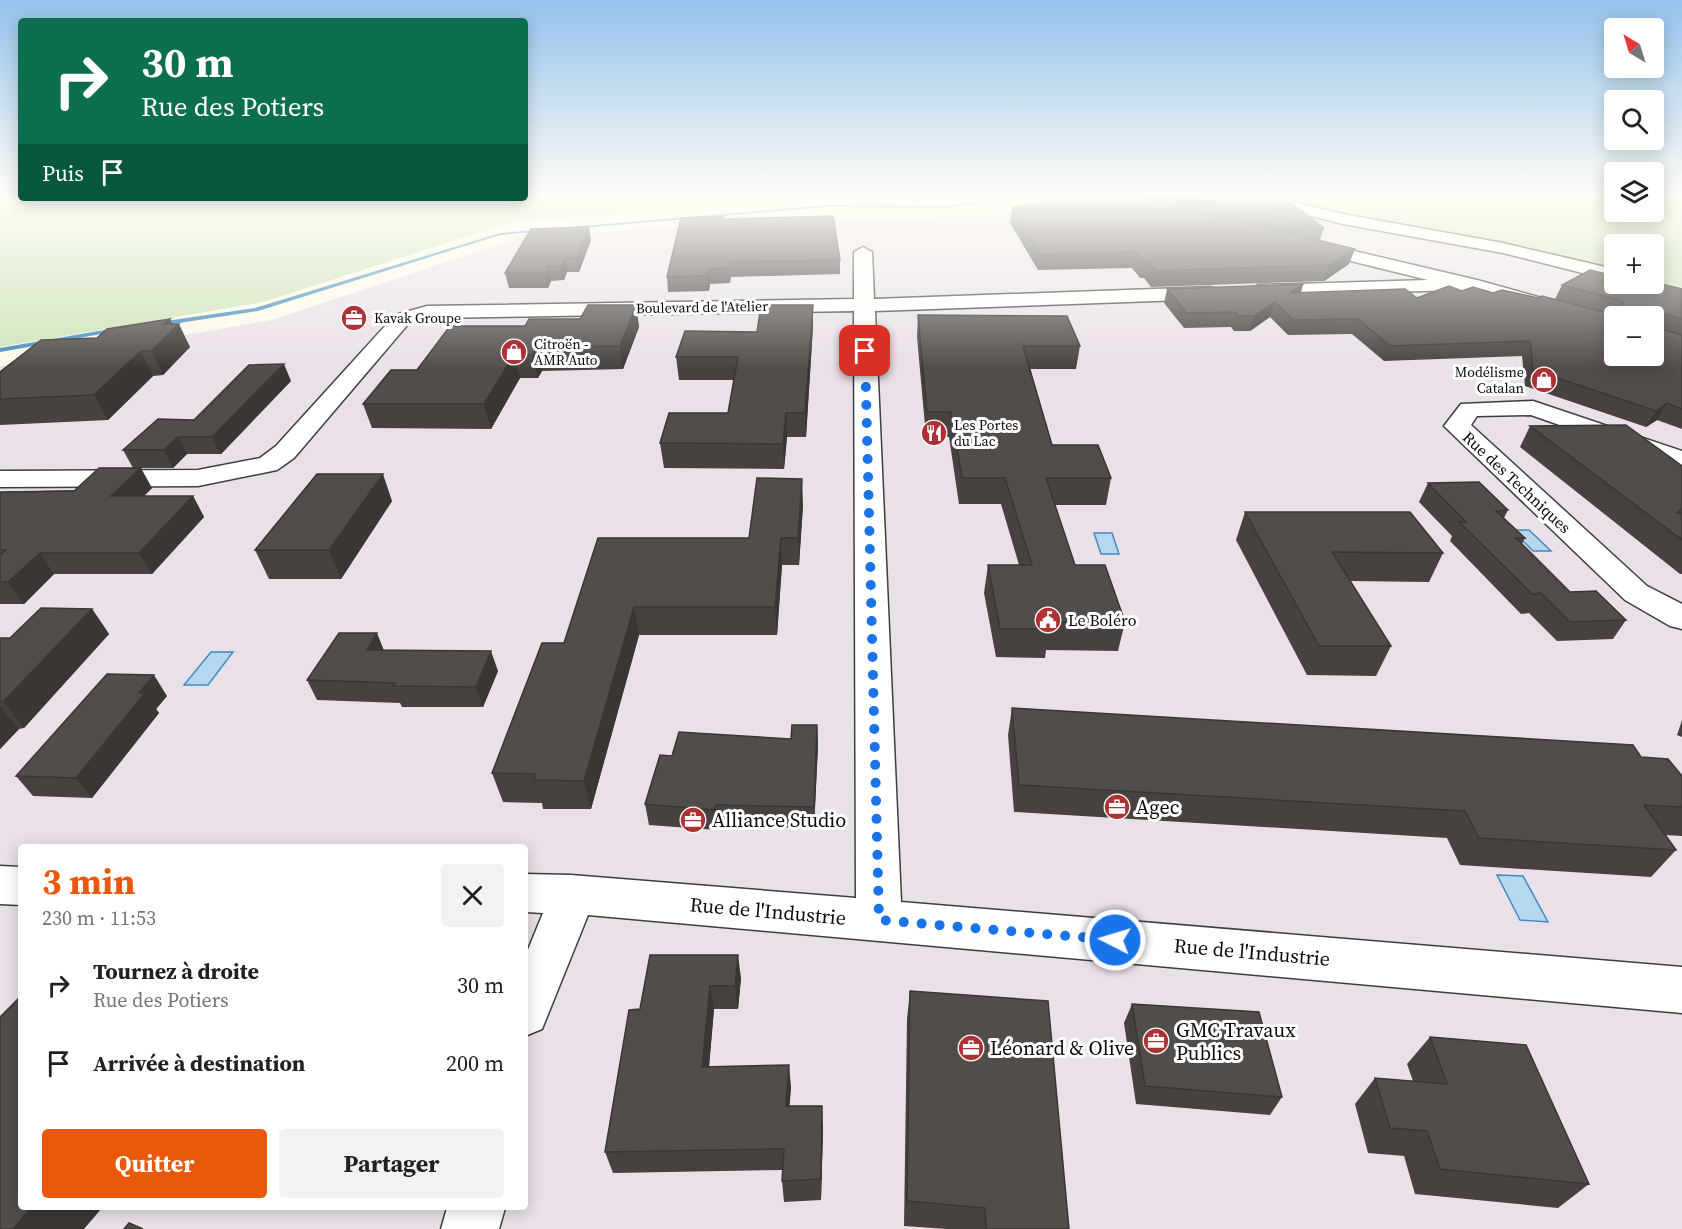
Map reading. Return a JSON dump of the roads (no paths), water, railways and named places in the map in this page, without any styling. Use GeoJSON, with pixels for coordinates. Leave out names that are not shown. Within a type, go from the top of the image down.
{"type":"FeatureCollection","features":[{"type":"Feature","properties":{"kind":"street"},"geometry":{"type":"LineString","coordinates":[[863,254],[879,920]]}},
{"type":"Feature","properties":{"kind":"street"},"geometry":{"type":"LineString","coordinates":[[1348,254],[1470,284],[1604,322]]}},
{"type":"Feature","properties":{"kind":"street"},"geometry":{"type":"LineString","coordinates":[[1529,254],[1604,273]]}},
{"type":"Feature","properties":{"kind":"street","name":"Boulevard de l'Atelier"},"geometry":{"type":"LineString","coordinates":[[0,479],[198,478],[268,464],[285,452],[402,319],[427,312],[864,305],[1470,284]]}},
{"type":"Feature","properties":{"kind":"street","name":"Rue des Techniques"},"geometry":{"type":"LineString","coordinates":[[1682,460],[1533,408],[1470,409],[1457,426],[1636,593],[1682,618]]}},
{"type":"Feature","properties":{"kind":"street"},"geometry":{"type":"LineString","coordinates":[[0,885],[18,886]]}},
{"type":"Feature","properties":{"kind":"street","name":"Rue de l'Industrie"},"geometry":{"type":"LineString","coordinates":[[528,892],[879,920],[1682,990]]}},
{"type":"Feature","properties":{"kind":"street"},"geometry":{"type":"LineString","coordinates":[[528,1005],[563,924],[571,894]]}},
{"type":"Feature","properties":{"kind":"street"},"geometry":{"type":"LineString","coordinates":[[470,1229],[475,1210]]}},
{"type":"Feature","properties":{"kind":"water"},"geometry":{"type":"Polygon","coordinates":[[[1512,530],[1529,530],[1551,551],[1533,551],[1512,530]]]}},
{"type":"Feature","properties":{"kind":"water"},"geometry":{"type":"Polygon","coordinates":[[[1094,533],[1112,533],[1119,554],[1101,554],[1094,533]]]}},
{"type":"Feature","properties":{"kind":"water"},"geometry":{"type":"Polygon","coordinates":[[[211,652],[233,652],[208,685],[184,685],[211,652]]]}},
{"type":"Feature","properties":{"kind":"water"},"geometry":{"type":"Polygon","coordinates":[[[1497,875],[1523,876],[1548,922],[1520,920],[1497,875]]]}},
{"type":"Feature","properties":{"kind":"waterway"},"geometry":{"type":"LineString","coordinates":[[159,324],[256,310],[435,254]]}},
{"type":"Feature","properties":{"kind":"waterway"},"geometry":{"type":"LineString","coordinates":[[0,350],[116,330]]}},
{"type":"Feature","properties":{"kind":"place","name":"Kavak Groupe"},"geometry":{"type":"Point","coordinates":[354,318]}},
{"type":"Feature","properties":{"kind":"place","name":"Citroën - AMR Auto"},"geometry":{"type":"Point","coordinates":[514,352]}},
{"type":"Feature","properties":{"kind":"place","name":"Modélisme Catalan"},"geometry":{"type":"Point","coordinates":[1544,380]}},
{"type":"Feature","properties":{"kind":"place","name":"Les Portes du Lac"},"geometry":{"type":"Point","coordinates":[934,433]}},
{"type":"Feature","properties":{"kind":"place","name":"Le Boléro"},"geometry":{"type":"Point","coordinates":[1048,620]}},
{"type":"Feature","properties":{"kind":"place","name":"Agec"},"geometry":{"type":"Point","coordinates":[1117,807]}},
{"type":"Feature","properties":{"kind":"place","name":"Alliance Studio"},"geometry":{"type":"Point","coordinates":[693,820]}},
{"type":"Feature","properties":{"kind":"place","name":"GMC Travaux Publics"},"geometry":{"type":"Point","coordinates":[1156,1041]}},
{"type":"Feature","properties":{"kind":"place","name":"Léonard & Olive"},"geometry":{"type":"Point","coordinates":[971,1048]}}]}
